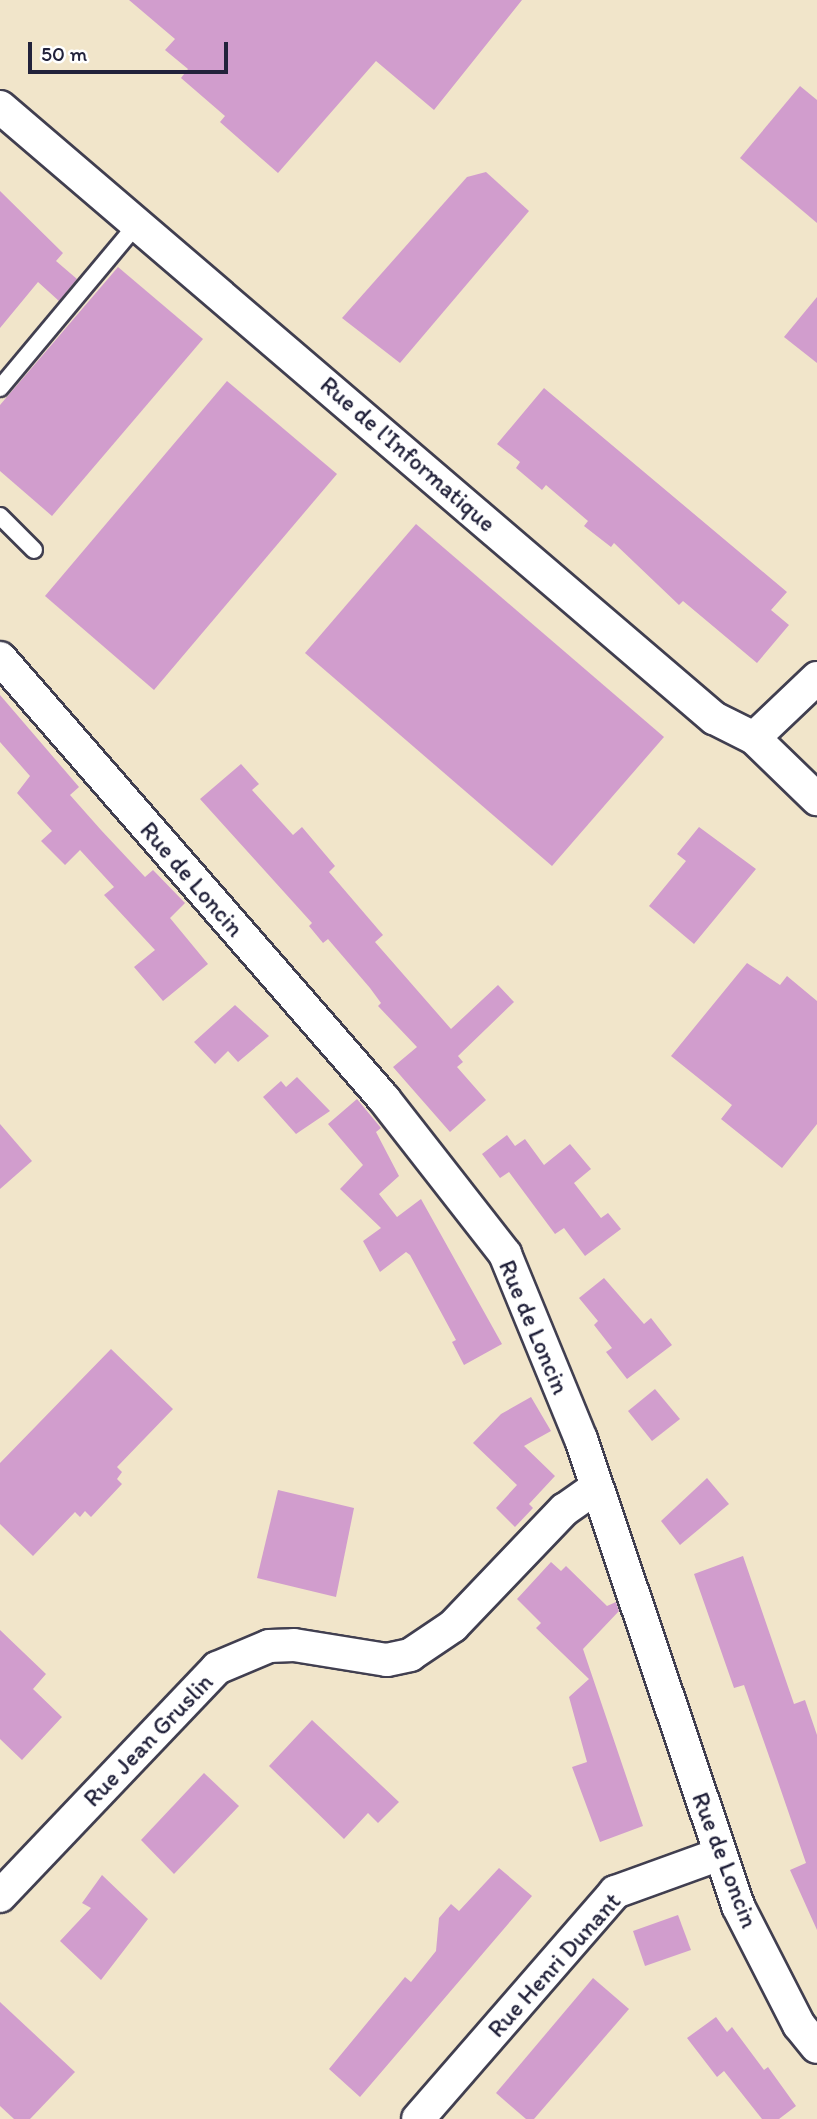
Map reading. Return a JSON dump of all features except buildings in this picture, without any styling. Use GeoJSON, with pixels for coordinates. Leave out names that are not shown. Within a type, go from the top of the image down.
{"type":"FeatureCollection","features":[{"type":"Feature","properties":{"kind":"street","name":"Rue de l'Informatique"},"geometry":{"type":"LineString","coordinates":[[0,107],[714,718],[754,738],[817,799]]}},
{"type":"Feature","properties":{"kind":"street","name":"Rue de Loncin"},"geometry":{"type":"LineString","coordinates":[[0,658],[384,1099],[505,1254],[581,1438],[738,1906],[799,2025],[817,2047]]}},
{"type":"Feature","properties":{"kind":"street"},"geometry":{"type":"LineString","coordinates":[[754,738],[817,678]]}},
{"type":"Feature","properties":{"kind":"street","name":"Rue Jean Gruslin"},"geometry":{"type":"LineString","coordinates":[[0,1896],[217,1668],[269,1646],[294,1645],[387,1660],[410,1655],[453,1626],[564,1510],[596,1488]]}},
{"type":"Feature","properties":{"kind":"street","name":"Rue Henri Dunant"},"geometry":{"type":"LineString","coordinates":[[418,2119],[615,1892],[720,1854]]}},
{"type":"Feature","properties":{"kind":"lane"},"geometry":{"type":"LineString","coordinates":[[0,388],[137,224]]}},
{"type":"Feature","properties":{"kind":"lane"},"geometry":{"type":"LineString","coordinates":[[0,516],[34,550]]}}]}
